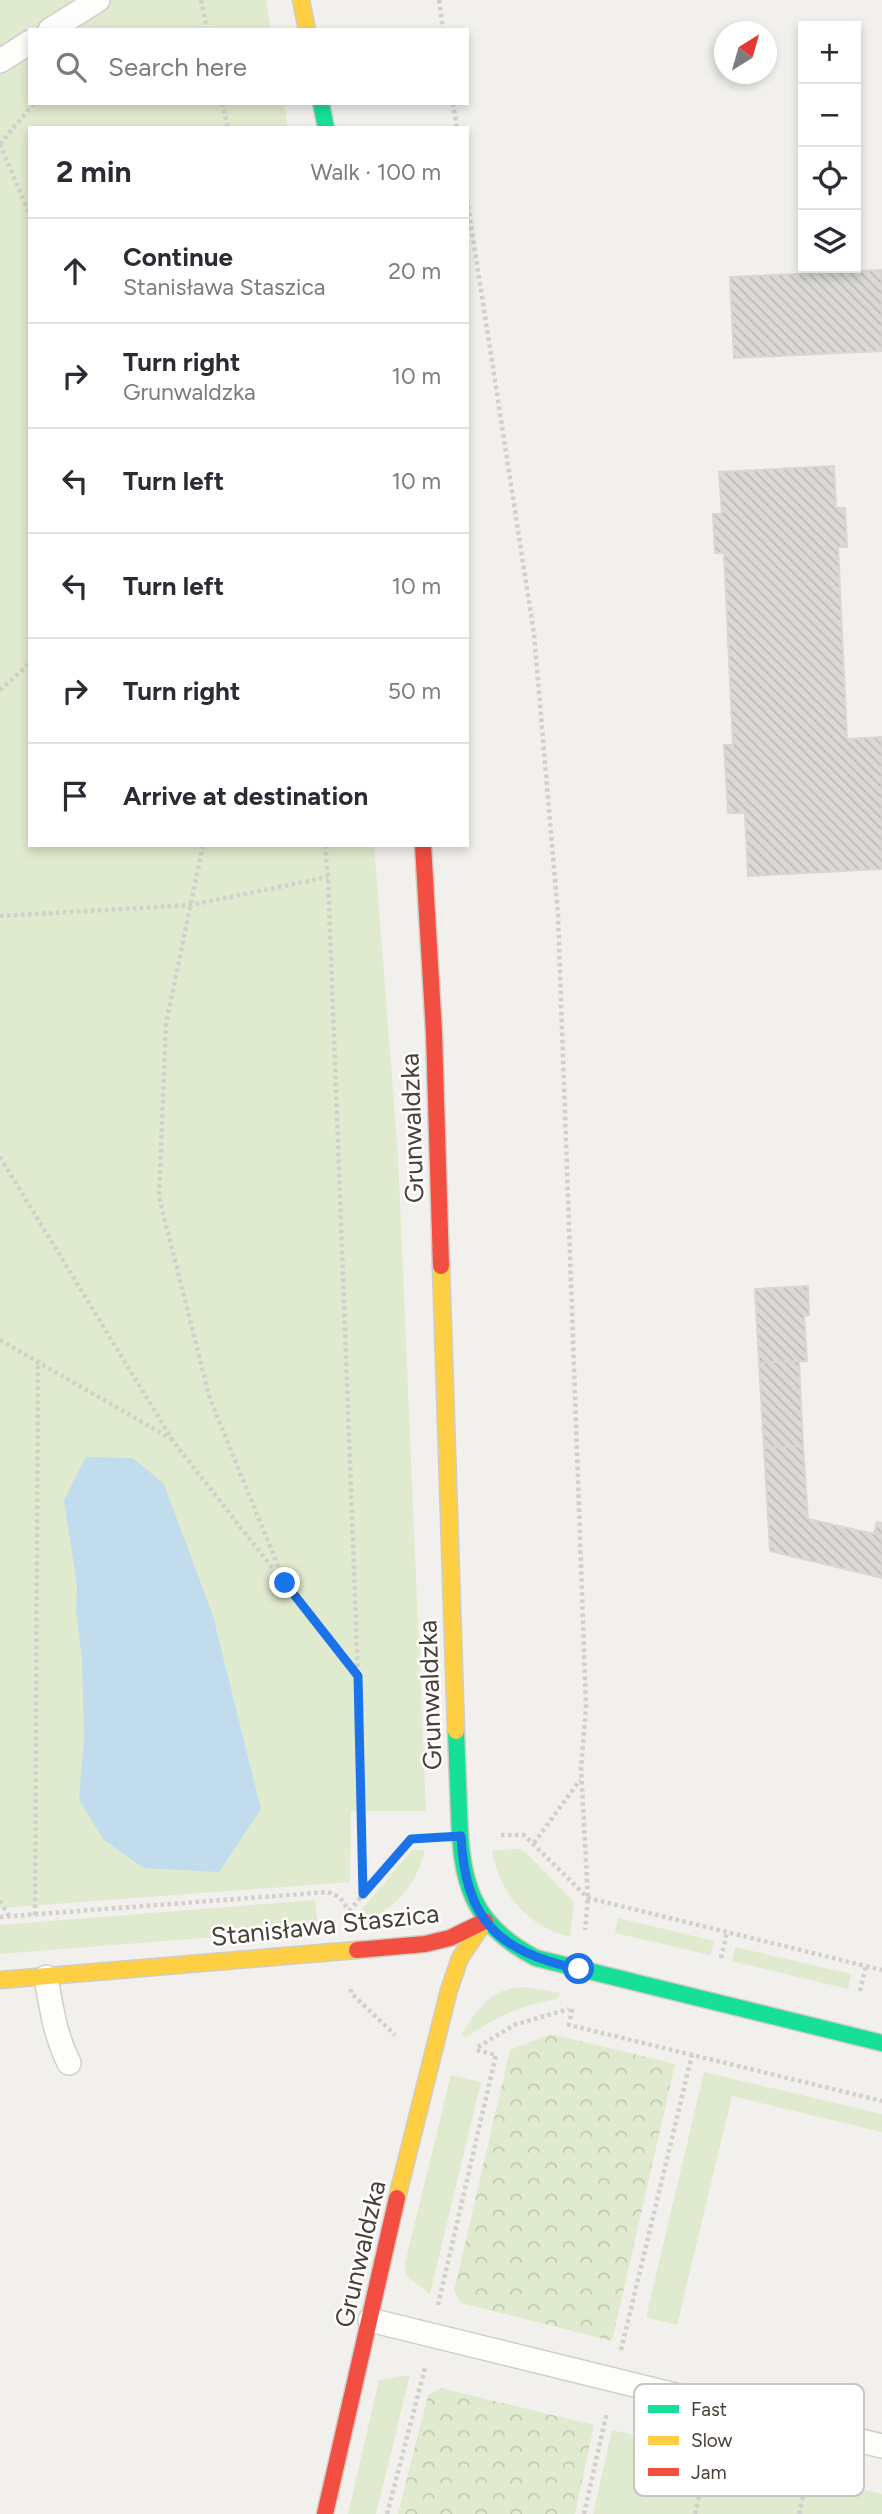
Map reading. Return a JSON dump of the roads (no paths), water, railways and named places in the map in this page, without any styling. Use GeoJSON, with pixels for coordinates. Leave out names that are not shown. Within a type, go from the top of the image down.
{"type":"FeatureCollection","features":[{"type":"Feature","properties":{"kind":"main road"},"geometry":{"type":"LineString","coordinates":[[301,0],[307,28]]}},
{"type":"Feature","properties":{"kind":"main road"},"geometry":{"type":"LineString","coordinates":[[321,105],[326,126]]}},
{"type":"Feature","properties":{"kind":"main road","name":"Grunwaldzka"},"geometry":{"type":"LineString","coordinates":[[325,2514],[397,2197],[454,1973],[460,1958],[485,1921],[472,1900],[466,1880],[461,1836],[450,1572],[438,1133],[424,847]]}},
{"type":"Feature","properties":{"kind":"main road"},"geometry":{"type":"LineString","coordinates":[[485,1921],[516,1948],[556,1964],[882,2043]]}},
{"type":"Feature","properties":{"kind":"main road","name":"Stanisława Staszica"},"geometry":{"type":"LineString","coordinates":[[0,1980],[425,1944],[450,1938],[485,1921]]}},
{"type":"Feature","properties":{"kind":"lane"},"geometry":{"type":"LineString","coordinates":[[53,28],[98,0]]}},
{"type":"Feature","properties":{"kind":"lane"},"geometry":{"type":"LineString","coordinates":[[0,61],[28,44]]}},
{"type":"Feature","properties":{"kind":"lane"},"geometry":{"type":"LineString","coordinates":[[47,1977],[59,2044],[69,2063]]}},
{"type":"Feature","properties":{"kind":"lane"},"geometry":{"type":"LineString","coordinates":[[370,2320],[634,2385]]}},
{"type":"Feature","properties":{"kind":"lane"},"geometry":{"type":"LineString","coordinates":[[864,2442],[882,2446]]}},
{"type":"Feature","properties":{"kind":"water"},"geometry":{"type":"Polygon","coordinates":[[[86,1457],[133,1458],[164,1484],[213,1616],[261,1809],[219,1872],[144,1868],[104,1840],[79,1800],[84,1739],[82,1658],[76,1611],[77,1585],[64,1500],[86,1457]]]}}]}
